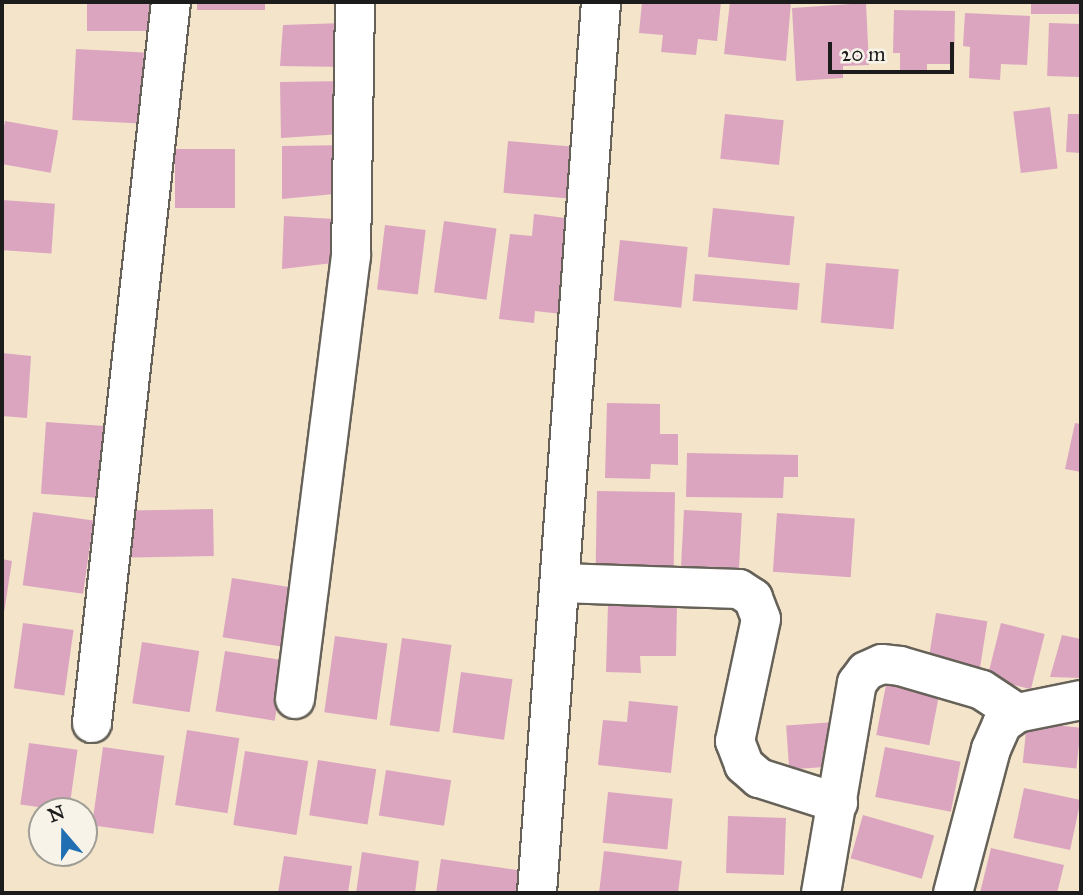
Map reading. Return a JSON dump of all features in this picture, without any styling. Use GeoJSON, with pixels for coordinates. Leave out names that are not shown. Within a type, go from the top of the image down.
{"type":"FeatureCollection","features":[{"type":"Feature","properties":{"kind":"street"},"geometry":{"type":"LineString","coordinates":[[92,723],[171,2]]}},
{"type":"Feature","properties":{"kind":"street"},"geometry":{"type":"LineString","coordinates":[[295,699],[351,256],[355,2]]}},
{"type":"Feature","properties":{"kind":"street"},"geometry":{"type":"LineString","coordinates":[[537,893],[601,2]]}},
{"type":"Feature","properties":{"kind":"street"},"geometry":{"type":"LineString","coordinates":[[560,583],[739,589],[753,598],[761,619],[735,741],[744,765],[759,778],[838,803]]}},
{"type":"Feature","properties":{"kind":"street"},"geometry":{"type":"LineString","coordinates":[[821,893],[857,683],[866,671],[882,664],[900,666],[982,690],[1017,713]]}},
{"type":"Feature","properties":{"kind":"street"},"geometry":{"type":"LineString","coordinates":[[953,893],[991,749],[1002,724],[1017,713],[1081,700]]}},
{"type":"Feature","properties":{"kind":"building"},"geometry":{"type":"Polygon","coordinates":[[[87,2],[164,2],[164,31],[87,31],[87,2]]]}},
{"type":"Feature","properties":{"kind":"building"},"geometry":{"type":"Polygon","coordinates":[[[197,2],[265,2],[265,10],[197,10],[197,2]]]}},
{"type":"Feature","properties":{"kind":"building"},"geometry":{"type":"Polygon","coordinates":[[[642,2],[721,2],[717,41],[698,39],[696,55],[661,52],[663,35],[639,33],[642,2]]]}},
{"type":"Feature","properties":{"kind":"building"},"geometry":{"type":"Polygon","coordinates":[[[730,2],[791,2],[786,61],[724,54],[730,2]]]}},
{"type":"Feature","properties":{"kind":"building"},"geometry":{"type":"Polygon","coordinates":[[[1031,2],[1081,2],[1081,14],[1031,14],[1031,2]]]}},
{"type":"Feature","properties":{"kind":"building"},"geometry":{"type":"Polygon","coordinates":[[[866,3],[869,65],[843,66],[843,78],[796,81],[792,8],[866,3]]]}},
{"type":"Feature","properties":{"kind":"building"},"geometry":{"type":"Polygon","coordinates":[[[894,10],[955,11],[954,64],[927,64],[927,73],[900,72],[900,53],[893,53],[894,10]]]}},
{"type":"Feature","properties":{"kind":"building"},"geometry":{"type":"Polygon","coordinates":[[[965,13],[1030,16],[1027,65],[1001,64],[1000,80],[969,78],[970,47],[963,46],[965,13]]]}},
{"type":"Feature","properties":{"kind":"building"},"geometry":{"type":"Polygon","coordinates":[[[344,23],[347,67],[280,66],[283,25],[344,23]]]}},
{"type":"Feature","properties":{"kind":"building"},"geometry":{"type":"Polygon","coordinates":[[[1049,23],[1081,24],[1079,77],[1047,76],[1049,23]]]}},
{"type":"Feature","properties":{"kind":"building"},"geometry":{"type":"Polygon","coordinates":[[[76,49],[144,53],[140,123],[72,120],[76,49]]]}},
{"type":"Feature","properties":{"kind":"building"},"geometry":{"type":"Polygon","coordinates":[[[347,81],[342,134],[281,138],[280,82],[347,81]]]}},
{"type":"Feature","properties":{"kind":"building"},"geometry":{"type":"Polygon","coordinates":[[[1050,107],[1058,169],[1021,173],[1013,112],[1050,107]]]}},
{"type":"Feature","properties":{"kind":"building"},"geometry":{"type":"Polygon","coordinates":[[[725,114],[784,120],[779,165],[720,159],[725,114]]]}},
{"type":"Feature","properties":{"kind":"building"},"geometry":{"type":"Polygon","coordinates":[[[1068,114],[1081,114],[1081,153],[1066,152],[1068,114]]]}},
{"type":"Feature","properties":{"kind":"building"},"geometry":{"type":"Polygon","coordinates":[[[5,121],[58,130],[51,173],[2,164],[5,121]]]}},
{"type":"Feature","properties":{"kind":"building"},"geometry":{"type":"Polygon","coordinates":[[[508,141],[580,147],[575,199],[503,193],[508,141]]]}},
{"type":"Feature","properties":{"kind":"building"},"geometry":{"type":"Polygon","coordinates":[[[350,145],[345,193],[282,199],[282,146],[350,145]]]}},
{"type":"Feature","properties":{"kind":"building"},"geometry":{"type":"Polygon","coordinates":[[[175,149],[235,149],[235,208],[175,208],[175,149]]]}},
{"type":"Feature","properties":{"kind":"building"},"geometry":{"type":"Polygon","coordinates":[[[2,200],[55,204],[51,254],[2,250],[2,200]]]}},
{"type":"Feature","properties":{"kind":"building"},"geometry":{"type":"Polygon","coordinates":[[[713,208],[795,217],[789,265],[708,257],[713,208]]]}},
{"type":"Feature","properties":{"kind":"building"},"geometry":{"type":"Polygon","coordinates":[[[534,214],[573,219],[562,314],[535,311],[534,323],[499,319],[510,234],[532,236],[534,214]]]}},
{"type":"Feature","properties":{"kind":"building"},"geometry":{"type":"Polygon","coordinates":[[[284,216],[334,219],[333,263],[282,269],[284,216]]]}},
{"type":"Feature","properties":{"kind":"building"},"geometry":{"type":"Polygon","coordinates":[[[444,221],[496,228],[486,300],[434,292],[444,221]]]}},
{"type":"Feature","properties":{"kind":"building"},"geometry":{"type":"Polygon","coordinates":[[[385,225],[426,230],[418,295],[377,290],[385,225]]]}},
{"type":"Feature","properties":{"kind":"building"},"geometry":{"type":"Polygon","coordinates":[[[620,240],[688,247],[681,308],[614,301],[620,240]]]}},
{"type":"Feature","properties":{"kind":"building"},"geometry":{"type":"Polygon","coordinates":[[[826,263],[899,269],[893,329],[821,323],[826,263]]]}},
{"type":"Feature","properties":{"kind":"building"},"geometry":{"type":"Polygon","coordinates":[[[695,274],[800,283],[797,310],[693,301],[695,274]]]}},
{"type":"Feature","properties":{"kind":"building"},"geometry":{"type":"Polygon","coordinates":[[[2,353],[31,356],[27,418],[2,416],[2,353]]]}},
{"type":"Feature","properties":{"kind":"building"},"geometry":{"type":"Polygon","coordinates":[[[607,403],[660,404],[660,434],[678,434],[678,465],[651,464],[650,479],[605,478],[607,403]]]}},
{"type":"Feature","properties":{"kind":"building"},"geometry":{"type":"Polygon","coordinates":[[[46,422],[112,427],[107,498],[41,494],[46,422]]]}},
{"type":"Feature","properties":{"kind":"building"},"geometry":{"type":"Polygon","coordinates":[[[1075,423],[1081,424],[1081,472],[1065,469],[1075,423]]]}},
{"type":"Feature","properties":{"kind":"building"},"geometry":{"type":"Polygon","coordinates":[[[687,453],[798,455],[798,477],[784,477],[783,498],[686,497],[687,453]]]}},
{"type":"Feature","properties":{"kind":"building"},"geometry":{"type":"Polygon","coordinates":[[[597,491],[675,492],[674,573],[596,572],[597,491]]]}},
{"type":"Feature","properties":{"kind":"building"},"geometry":{"type":"Polygon","coordinates":[[[213,509],[214,556],[132,557],[131,510],[213,509]]]}},
{"type":"Feature","properties":{"kind":"building"},"geometry":{"type":"Polygon","coordinates":[[[684,510],[742,513],[739,575],[681,572],[684,510]]]}},
{"type":"Feature","properties":{"kind":"building"},"geometry":{"type":"Polygon","coordinates":[[[33,512],[93,520],[83,594],[23,585],[33,512]]]}},
{"type":"Feature","properties":{"kind":"building"},"geometry":{"type":"Polygon","coordinates":[[[777,513],[855,518],[851,577],[773,572],[777,513]]]}},
{"type":"Feature","properties":{"kind":"building"},"geometry":{"type":"Polygon","coordinates":[[[2,559],[12,561],[3,619],[2,619],[2,559]]]}},
{"type":"Feature","properties":{"kind":"building"},"geometry":{"type":"Polygon","coordinates":[[[232,578],[292,588],[283,647],[223,637],[232,578]]]}},
{"type":"Feature","properties":{"kind":"building"},"geometry":{"type":"Polygon","coordinates":[[[608,604],[677,605],[676,656],[640,656],[641,673],[606,672],[608,604]]]}},
{"type":"Feature","properties":{"kind":"building"},"geometry":{"type":"Polygon","coordinates":[[[936,613],[987,621],[980,668],[929,659],[936,613]]]}},
{"type":"Feature","properties":{"kind":"building"},"geometry":{"type":"Polygon","coordinates":[[[23,623],[74,630],[64,695],[14,688],[23,623]]]}},
{"type":"Feature","properties":{"kind":"building"},"geometry":{"type":"Polygon","coordinates":[[[1001,623],[1045,634],[1031,689],[987,678],[1001,623]]]}},
{"type":"Feature","properties":{"kind":"building"},"geometry":{"type":"Polygon","coordinates":[[[1062,635],[1081,639],[1081,678],[1050,677],[1062,635]]]}},
{"type":"Feature","properties":{"kind":"building"},"geometry":{"type":"Polygon","coordinates":[[[335,636],[387,643],[377,720],[324,712],[335,636]]]}},
{"type":"Feature","properties":{"kind":"building"},"geometry":{"type":"Polygon","coordinates":[[[402,638],[452,645],[439,732],[390,725],[402,638]]]}},
{"type":"Feature","properties":{"kind":"building"},"geometry":{"type":"Polygon","coordinates":[[[142,642],[199,651],[190,712],[132,703],[142,642]]]}},
{"type":"Feature","properties":{"kind":"building"},"geometry":{"type":"Polygon","coordinates":[[[225,651],[284,660],[275,721],[215,711],[225,651]]]}},
{"type":"Feature","properties":{"kind":"building"},"geometry":{"type":"Polygon","coordinates":[[[461,672],[512,679],[504,740],[453,732],[461,672]]]}},
{"type":"Feature","properties":{"kind":"building"},"geometry":{"type":"Polygon","coordinates":[[[886,685],[939,695],[929,745],[876,735],[886,685]]]}},
{"type":"Feature","properties":{"kind":"building"},"geometry":{"type":"Polygon","coordinates":[[[629,701],[678,706],[671,773],[598,765],[603,720],[627,722],[629,701]]]}},
{"type":"Feature","properties":{"kind":"building"},"geometry":{"type":"Polygon","coordinates":[[[836,722],[839,766],[789,769],[786,725],[836,722]]]}},
{"type":"Feature","properties":{"kind":"building"},"geometry":{"type":"Polygon","coordinates":[[[1027,722],[1081,728],[1076,768],[1023,763],[1027,722]]]}},
{"type":"Feature","properties":{"kind":"building"},"geometry":{"type":"Polygon","coordinates":[[[187,730],[239,738],[227,813],[175,805],[187,730]]]}},
{"type":"Feature","properties":{"kind":"building"},"geometry":{"type":"Polygon","coordinates":[[[29,743],[78,750],[71,797],[28,797],[28,805],[20,804],[29,743]]]}},
{"type":"Feature","properties":{"kind":"building"},"geometry":{"type":"Polygon","coordinates":[[[103,747],[164,756],[153,834],[98,826],[96,797],[103,747]]]}},
{"type":"Feature","properties":{"kind":"building"},"geometry":{"type":"Polygon","coordinates":[[[885,747],[961,762],[951,812],[875,797],[885,747]]]}},
{"type":"Feature","properties":{"kind":"building"},"geometry":{"type":"Polygon","coordinates":[[[245,751],[308,761],[296,835],[233,825],[245,751]]]}},
{"type":"Feature","properties":{"kind":"building"},"geometry":{"type":"Polygon","coordinates":[[[318,760],[376,769],[368,825],[309,815],[318,760]]]}},
{"type":"Feature","properties":{"kind":"building"},"geometry":{"type":"Polygon","coordinates":[[[386,770],[451,780],[444,826],[379,815],[386,770]]]}},
{"type":"Feature","properties":{"kind":"building"},"geometry":{"type":"Polygon","coordinates":[[[1024,788],[1081,800],[1070,850],[1013,838],[1024,788]]]}},
{"type":"Feature","properties":{"kind":"building"},"geometry":{"type":"Polygon","coordinates":[[[608,792],[673,799],[667,850],[603,843],[608,792]]]}},
{"type":"Feature","properties":{"kind":"building"},"geometry":{"type":"Polygon","coordinates":[[[863,815],[934,835],[922,879],[851,858],[863,815]]]}},
{"type":"Feature","properties":{"kind":"building"},"geometry":{"type":"Polygon","coordinates":[[[728,816],[786,818],[784,875],[726,873],[728,816]]]}},
{"type":"Feature","properties":{"kind":"building"},"geometry":{"type":"Polygon","coordinates":[[[991,848],[1064,865],[1057,893],[980,893],[991,848]]]}},
{"type":"Feature","properties":{"kind":"building"},"geometry":{"type":"Polygon","coordinates":[[[604,851],[682,861],[678,893],[599,893],[604,851]]]}},
{"type":"Feature","properties":{"kind":"building"},"geometry":{"type":"Polygon","coordinates":[[[362,852],[419,861],[415,893],[356,893],[362,852]]]}},
{"type":"Feature","properties":{"kind":"building"},"geometry":{"type":"Polygon","coordinates":[[[284,856],[352,866],[348,893],[278,893],[284,856]]]}},
{"type":"Feature","properties":{"kind":"building"},"geometry":{"type":"Polygon","coordinates":[[[441,859],[524,871],[524,893],[436,893],[441,859]]]}}]}
